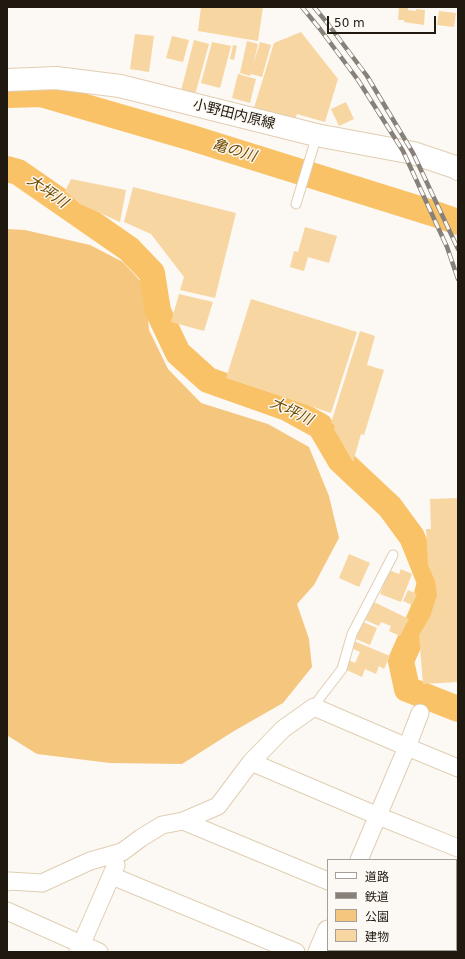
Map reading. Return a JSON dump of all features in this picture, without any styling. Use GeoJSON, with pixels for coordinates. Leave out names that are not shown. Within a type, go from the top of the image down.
{"type":"FeatureCollection","features":[{"type":"Feature","properties":{"kind":"main road","name":"小野田内原線"},"geometry":{"type":"LineString","coordinates":[[7,80],[56,78],[120,86],[315,140],[374,146],[403,151],[441,162],[458,169]]}},
{"type":"Feature","properties":{"kind":"street"},"geometry":{"type":"LineString","coordinates":[[7,882],[42,883],[90,861],[122,852],[162,825],[183,821],[218,806],[251,762],[283,729],[314,707],[458,768]]}},
{"type":"Feature","properties":{"kind":"street"},"geometry":{"type":"LineString","coordinates":[[358,859],[407,747],[420,712]]}},
{"type":"Feature","properties":{"kind":"street"},"geometry":{"type":"LineString","coordinates":[[251,762],[458,848]]}},
{"type":"Feature","properties":{"kind":"street"},"geometry":{"type":"LineString","coordinates":[[183,821],[327,881]]}},
{"type":"Feature","properties":{"kind":"street"},"geometry":{"type":"LineString","coordinates":[[80,948],[122,852]]}},
{"type":"Feature","properties":{"kind":"street"},"geometry":{"type":"LineString","coordinates":[[112,876],[296,952]]}},
{"type":"Feature","properties":{"kind":"street"},"geometry":{"type":"LineString","coordinates":[[7,911],[80,948],[99,952]]}},
{"type":"Feature","properties":{"kind":"street"},"geometry":{"type":"LineString","coordinates":[[319,952],[327,933]]}},
{"type":"Feature","properties":{"kind":"lane"},"geometry":{"type":"LineString","coordinates":[[296,204],[315,140]]}},
{"type":"Feature","properties":{"kind":"lane"},"geometry":{"type":"LineString","coordinates":[[314,707],[342,669],[352,634],[393,555]]}},
{"type":"Feature","properties":{"kind":"green space"},"geometry":{"type":"Polygon","coordinates":[[[7,229],[25,230],[90,245],[123,262],[145,286],[149,330],[168,369],[201,403],[268,424],[309,447],[329,496],[339,538],[314,585],[297,604],[309,639],[312,667],[283,703],[234,731],[182,764],[110,763],[37,754],[7,736],[7,229]]]}},
{"type":"Feature","properties":{"kind":"building"},"geometry":{"type":"Polygon","coordinates":[[[201,7],[263,7],[258,41],[198,31],[201,7]]]}},
{"type":"Feature","properties":{"kind":"building"},"geometry":{"type":"Polygon","coordinates":[[[399,7],[416,11],[416,9],[425,10],[424,25],[398,20],[399,7]]]}},
{"type":"Feature","properties":{"kind":"building"},"geometry":{"type":"Polygon","coordinates":[[[439,11],[456,13],[454,27],[437,25],[439,11]]]}},
{"type":"Feature","properties":{"kind":"building"},"geometry":{"type":"Polygon","coordinates":[[[301,32],[338,79],[325,122],[297,114],[294,123],[253,111],[274,43],[301,32]]]}},
{"type":"Feature","properties":{"kind":"building"},"geometry":{"type":"Polygon","coordinates":[[[135,34],[154,36],[149,72],[130,69],[135,34]]]}},
{"type":"Feature","properties":{"kind":"building"},"geometry":{"type":"Polygon","coordinates":[[[172,36],[189,40],[183,62],[166,58],[172,36]]]}},
{"type":"Feature","properties":{"kind":"building"},"geometry":{"type":"Polygon","coordinates":[[[194,40],[209,44],[195,95],[181,91],[194,40]]]}},
{"type":"Feature","properties":{"kind":"building"},"geometry":{"type":"Polygon","coordinates":[[[247,41],[258,44],[253,65],[260,42],[271,45],[262,77],[240,73],[247,41]]]}},
{"type":"Feature","properties":{"kind":"building"},"geometry":{"type":"Polygon","coordinates":[[[212,42],[231,46],[220,88],[201,83],[212,42]]]}},
{"type":"Feature","properties":{"kind":"building"},"geometry":{"type":"Polygon","coordinates":[[[233,45],[237,46],[234,60],[230,59],[233,45]]]}},
{"type":"Feature","properties":{"kind":"building"},"geometry":{"type":"Polygon","coordinates":[[[238,74],[256,79],[250,103],[232,98],[238,74]]]}},
{"type":"Feature","properties":{"kind":"building"},"geometry":{"type":"Polygon","coordinates":[[[346,102],[354,119],[339,126],[331,109],[346,102]]]}},
{"type":"Feature","properties":{"kind":"building"},"geometry":{"type":"Polygon","coordinates":[[[71,179],[126,190],[120,222],[80,204],[65,191],[71,179]]]}},
{"type":"Feature","properties":{"kind":"building"},"geometry":{"type":"Polygon","coordinates":[[[133,187],[236,213],[215,298],[180,290],[184,277],[151,234],[124,222],[133,187]]]}},
{"type":"Feature","properties":{"kind":"building"},"geometry":{"type":"Polygon","coordinates":[[[305,227],[337,236],[329,263],[308,257],[304,271],[290,267],[294,251],[298,252],[305,227]]]}},
{"type":"Feature","properties":{"kind":"building"},"geometry":{"type":"Polygon","coordinates":[[[179,294],[213,302],[204,331],[171,322],[179,294]]]}},
{"type":"Feature","properties":{"kind":"building"},"geometry":{"type":"Polygon","coordinates":[[[251,299],[357,332],[331,413],[226,378],[251,299]]]}},
{"type":"Feature","properties":{"kind":"building"},"geometry":{"type":"Polygon","coordinates":[[[360,331],[375,336],[367,365],[384,370],[364,435],[361,434],[353,462],[334,429],[335,425],[331,423],[360,331]]]}},
{"type":"Feature","properties":{"kind":"building"},"geometry":{"type":"Polygon","coordinates":[[[458,498],[458,682],[423,684],[419,635],[430,617],[437,595],[435,581],[428,565],[426,529],[431,529],[430,499],[458,498]]]}},
{"type":"Feature","properties":{"kind":"building"},"geometry":{"type":"Polygon","coordinates":[[[349,554],[370,563],[359,587],[339,578],[349,554]]]}},
{"type":"Feature","properties":{"kind":"building"},"geometry":{"type":"Polygon","coordinates":[[[401,569],[412,574],[401,602],[380,594],[389,570],[399,574],[401,569]]]}},
{"type":"Feature","properties":{"kind":"building"},"geometry":{"type":"Polygon","coordinates":[[[408,590],[417,594],[412,605],[403,601],[408,590]]]}},
{"type":"Feature","properties":{"kind":"building"},"geometry":{"type":"Polygon","coordinates":[[[374,602],[409,619],[400,636],[389,631],[391,626],[381,622],[379,626],[365,620],[374,602]]]}},
{"type":"Feature","properties":{"kind":"building"},"geometry":{"type":"Polygon","coordinates":[[[363,622],[377,628],[370,645],[356,639],[363,622]]]}},
{"type":"Feature","properties":{"kind":"building"},"geometry":{"type":"Polygon","coordinates":[[[354,641],[390,656],[384,669],[379,666],[376,674],[365,669],[362,677],[342,668],[346,659],[355,663],[360,652],[351,648],[354,641]]]}},
{"type":"Feature","properties":{"kind":"waterway","name":"亀の川"},"geometry":{"type":"LineString","coordinates":[[7,95],[41,94],[192,138],[458,222]]}},
{"type":"Feature","properties":{"kind":"waterway","name":"大坪川"},"geometry":{"type":"LineString","coordinates":[[7,169],[18,172],[129,249],[152,273],[158,311],[178,353],[208,380],[287,408],[320,426],[340,460],[390,507],[412,537],[430,582],[423,611],[401,661],[407,689],[458,709]]}},
{"type":"Feature","properties":{"kind":"railway"},"geometry":{"type":"LineString","coordinates":[[302,7],[358,80],[403,151],[447,247],[458,279]]}},
{"type":"Feature","properties":{"kind":"railway"},"geometry":{"type":"LineString","coordinates":[[314,7],[367,76],[413,153],[458,249]]}}]}
